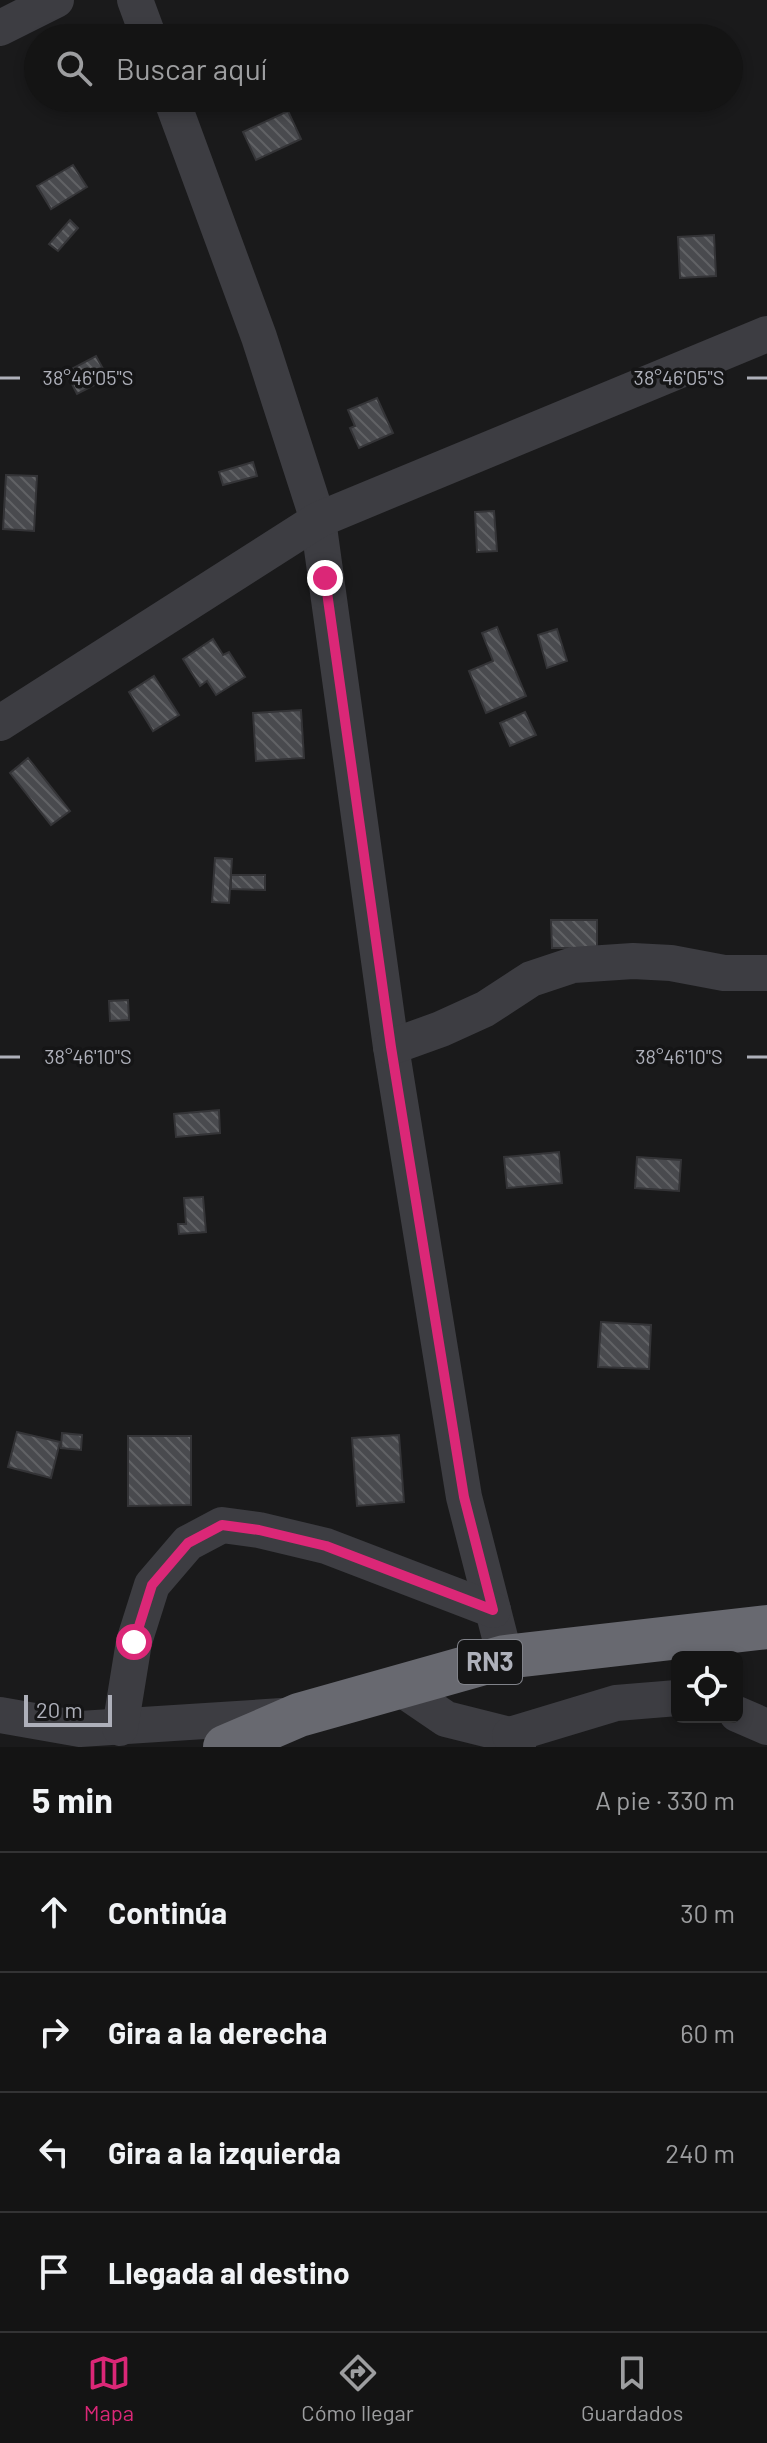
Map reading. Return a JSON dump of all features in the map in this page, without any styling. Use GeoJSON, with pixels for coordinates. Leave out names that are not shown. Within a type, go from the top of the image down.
{"type":"FeatureCollection","features":[{"type":"Feature","properties":{"kind":"highway","name":"RN3"},"geometry":{"type":"LineString","coordinates":[[225,1747],[299,1715],[505,1657],[767,1627]]}},
{"type":"Feature","properties":{"kind":"street"},"geometry":{"type":"LineString","coordinates":[[0,28],[56,0]]}},
{"type":"Feature","properties":{"kind":"street"},"geometry":{"type":"LineString","coordinates":[[135,0],[144,24]]}},
{"type":"Feature","properties":{"kind":"street"},"geometry":{"type":"LineString","coordinates":[[176,112],[259,337],[318,520],[391,1047],[464,1497],[505,1657]]}},
{"type":"Feature","properties":{"kind":"street"},"geometry":{"type":"LineString","coordinates":[[0,723],[318,520],[767,334]]}},
{"type":"Feature","properties":{"kind":"street"},"geometry":{"type":"LineString","coordinates":[[391,1047],[485,1009],[531,979],[573,965],[633,961],[671,963],[724,973],[767,973]]}},
{"type":"Feature","properties":{"kind":"street"},"geometry":{"type":"LineString","coordinates":[[120,1728],[134,1642],[152,1585],[188,1543],[222,1525],[259,1530],[326,1546],[493,1610]]}},
{"type":"Feature","properties":{"kind":"street"},"geometry":{"type":"LineString","coordinates":[[399,1687],[446,1719],[514,1741],[616,1703],[671,1698]]}},
{"type":"Feature","properties":{"kind":"street"},"geometry":{"type":"LineString","coordinates":[[0,1715],[80,1729],[299,1715]]}},
{"type":"Feature","properties":{"kind":"street"},"geometry":{"type":"LineString","coordinates":[[743,1717],[767,1727]]}},
{"type":"Feature","properties":{"kind":"building"},"geometry":{"type":"Polygon","coordinates":[[[288,112],[301,139],[256,160],[243,132],[288,112]]]}},
{"type":"Feature","properties":{"kind":"building"},"geometry":{"type":"Polygon","coordinates":[[[73,165],[87,187],[51,209],[37,186],[73,165]]]}},
{"type":"Feature","properties":{"kind":"building"},"geometry":{"type":"Polygon","coordinates":[[[70,220],[78,228],[58,251],[49,244],[70,220]]]}},
{"type":"Feature","properties":{"kind":"building"},"geometry":{"type":"Polygon","coordinates":[[[714,235],[716,276],[680,278],[678,237],[714,235]]]}},
{"type":"Feature","properties":{"kind":"building"},"geometry":{"type":"Polygon","coordinates":[[[96,356],[108,378],[77,394],[66,372],[96,356]]]}},
{"type":"Feature","properties":{"kind":"building"},"geometry":{"type":"Polygon","coordinates":[[[377,398],[393,433],[359,448],[350,428],[355,426],[348,410],[377,398]]]}},
{"type":"Feature","properties":{"kind":"building"},"geometry":{"type":"Polygon","coordinates":[[[253,462],[257,476],[223,485],[219,472],[253,462]]]}},
{"type":"Feature","properties":{"kind":"building"},"geometry":{"type":"Polygon","coordinates":[[[6,475],[37,476],[34,531],[3,529],[6,475]]]}},
{"type":"Feature","properties":{"kind":"building"},"geometry":{"type":"Polygon","coordinates":[[[494,511],[497,551],[477,552],[475,512],[494,511]]]}},
{"type":"Feature","properties":{"kind":"building"},"geometry":{"type":"Polygon","coordinates":[[[497,627],[526,696],[486,713],[469,671],[493,661],[482,633],[497,627]]]}},
{"type":"Feature","properties":{"kind":"building"},"geometry":{"type":"Polygon","coordinates":[[[557,629],[567,661],[547,668],[538,635],[557,629]]]}},
{"type":"Feature","properties":{"kind":"building"},"geometry":{"type":"Polygon","coordinates":[[[213,639],[223,655],[229,652],[245,677],[216,695],[207,681],[200,686],[183,659],[213,639]]]}},
{"type":"Feature","properties":{"kind":"building"},"geometry":{"type":"Polygon","coordinates":[[[154,676],[179,715],[153,731],[129,692],[154,676]]]}},
{"type":"Feature","properties":{"kind":"building"},"geometry":{"type":"Polygon","coordinates":[[[301,710],[304,758],[256,761],[253,713],[301,710]]]}},
{"type":"Feature","properties":{"kind":"building"},"geometry":{"type":"Polygon","coordinates":[[[525,712],[536,735],[510,746],[500,723],[525,712]]]}},
{"type":"Feature","properties":{"kind":"building"},"geometry":{"type":"Polygon","coordinates":[[[28,758],[70,811],[51,825],[10,773],[28,758]]]}},
{"type":"Feature","properties":{"kind":"building"},"geometry":{"type":"Polygon","coordinates":[[[215,858],[232,859],[229,903],[212,902],[215,858]]]}},
{"type":"Feature","properties":{"kind":"building"},"geometry":{"type":"Polygon","coordinates":[[[231,875],[265,875],[265,890],[231,889],[231,875]]]}},
{"type":"Feature","properties":{"kind":"building"},"geometry":{"type":"Polygon","coordinates":[[[551,920],[597,920],[597,948],[552,948],[551,920]]]}},
{"type":"Feature","properties":{"kind":"building"},"geometry":{"type":"Polygon","coordinates":[[[128,1000],[129,1020],[110,1021],[109,1001],[128,1000]]]}},
{"type":"Feature","properties":{"kind":"building"},"geometry":{"type":"Polygon","coordinates":[[[219,1110],[220,1133],[176,1137],[174,1114],[219,1110]]]}},
{"type":"Feature","properties":{"kind":"building"},"geometry":{"type":"Polygon","coordinates":[[[559,1152],[562,1183],[507,1188],[504,1157],[559,1152]]]}},
{"type":"Feature","properties":{"kind":"building"},"geometry":{"type":"Polygon","coordinates":[[[637,1157],[681,1160],[679,1191],[635,1188],[637,1157]]]}},
{"type":"Feature","properties":{"kind":"building"},"geometry":{"type":"Polygon","coordinates":[[[203,1197],[206,1232],[179,1234],[178,1224],[186,1224],[184,1198],[203,1197]]]}},
{"type":"Feature","properties":{"kind":"building"},"geometry":{"type":"Polygon","coordinates":[[[601,1322],[651,1325],[649,1369],[598,1367],[601,1322]]]}},
{"type":"Feature","properties":{"kind":"building"},"geometry":{"type":"Polygon","coordinates":[[[17,1432],[60,1442],[51,1478],[8,1467],[17,1432]]]}},
{"type":"Feature","properties":{"kind":"building"},"geometry":{"type":"Polygon","coordinates":[[[62,1433],[82,1435],[81,1450],[61,1448],[62,1433]]]}},
{"type":"Feature","properties":{"kind":"building"},"geometry":{"type":"Polygon","coordinates":[[[399,1435],[404,1502],[357,1506],[352,1438],[399,1435]]]}},
{"type":"Feature","properties":{"kind":"building"},"geometry":{"type":"Polygon","coordinates":[[[128,1436],[191,1436],[191,1505],[128,1506],[128,1436]]]}},
{"type":"Feature","properties":{"kind":"route"},"geometry":{"type":"LineString","coordinates":[[134,1642],[152,1585],[188,1543],[222,1525],[259,1530],[326,1546],[493,1610],[464,1497],[391,1047],[325,578]]}}]}
